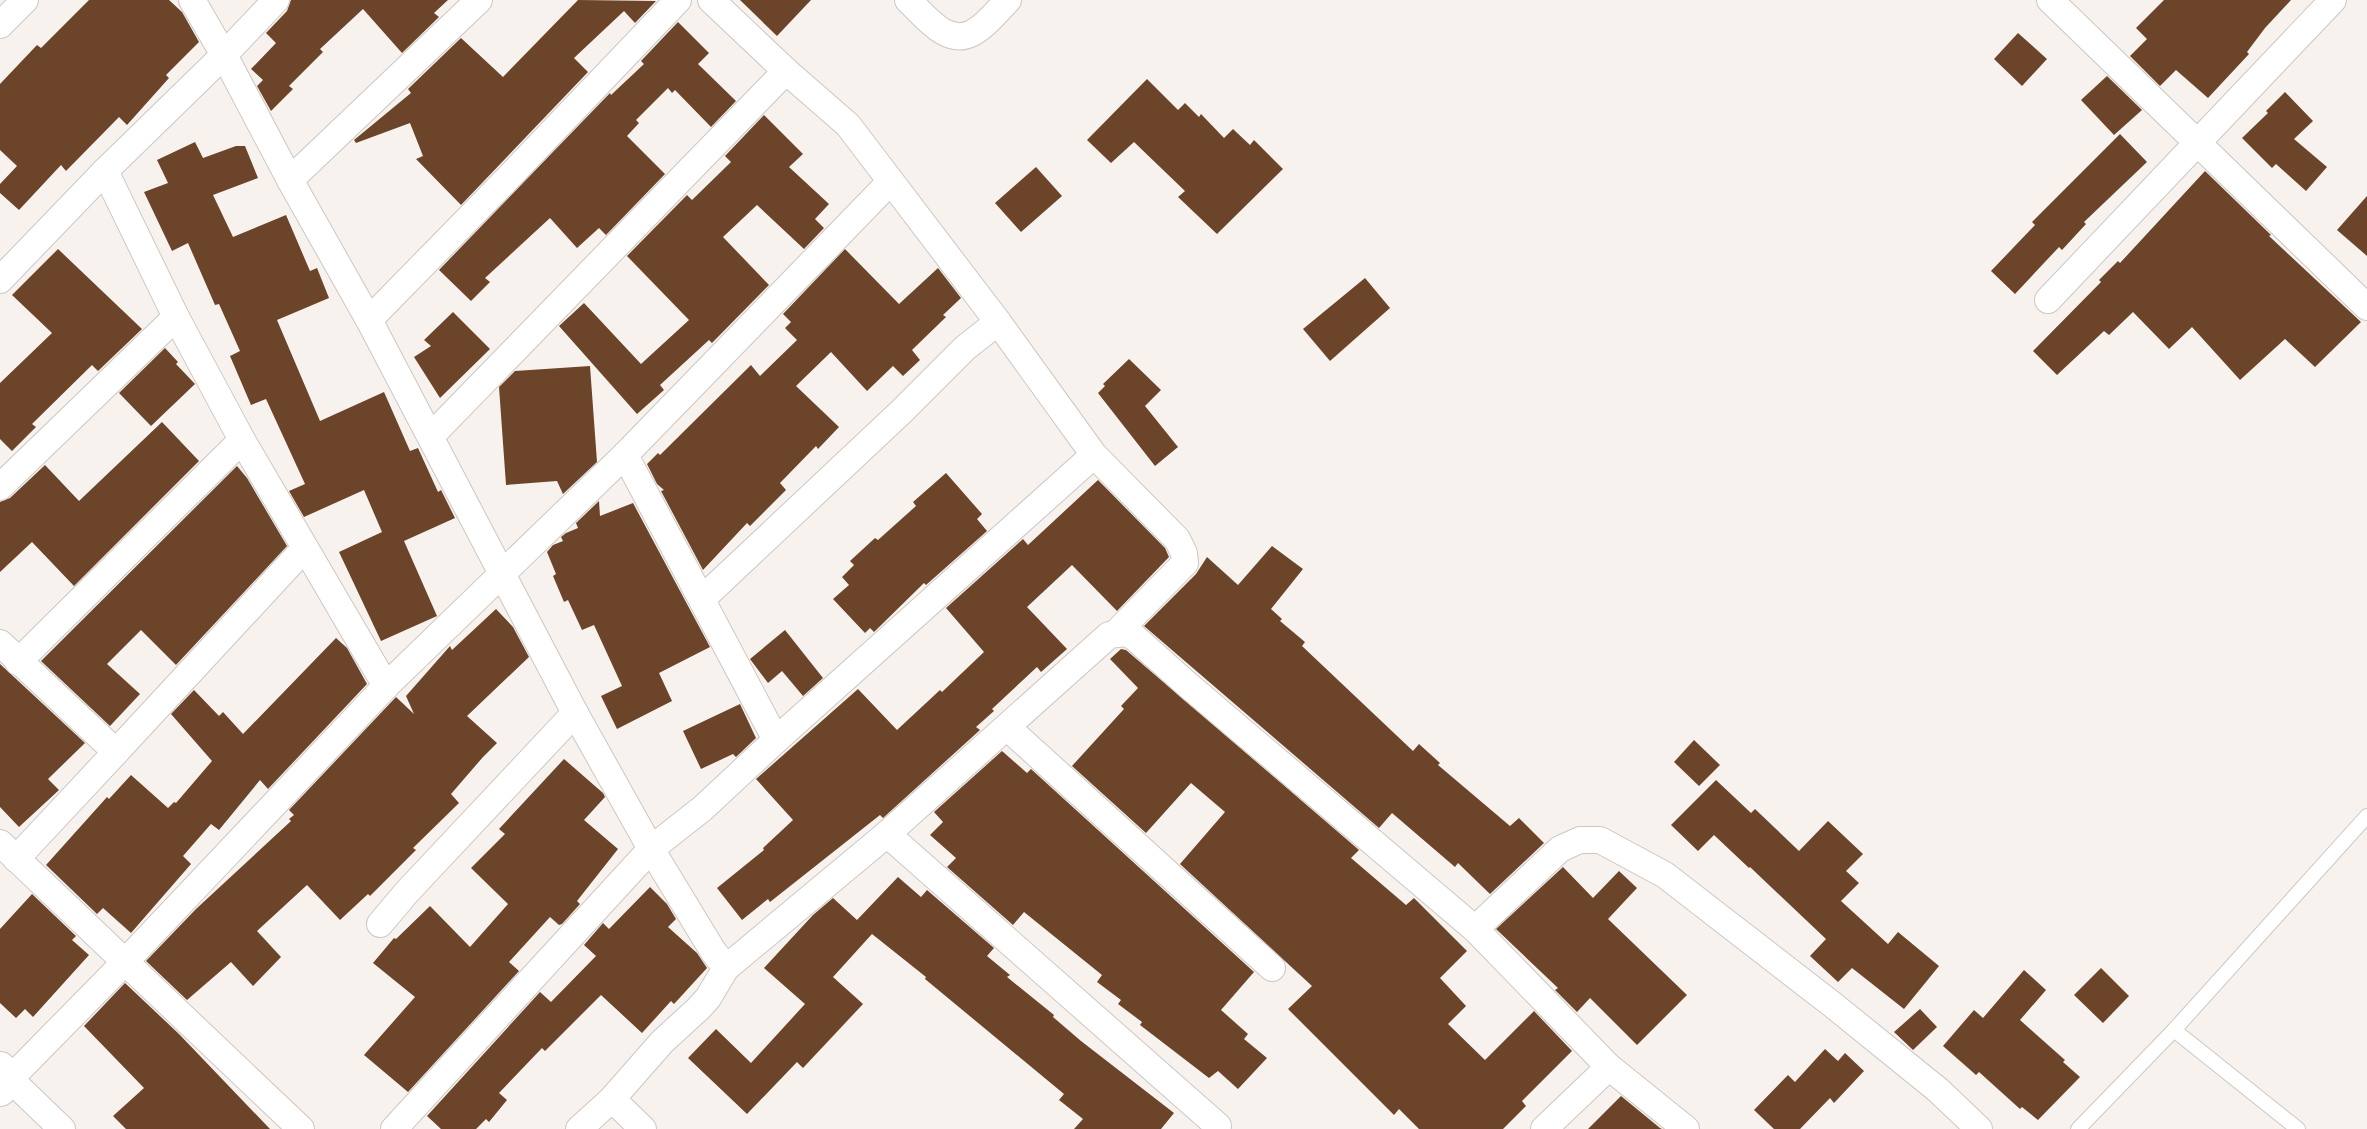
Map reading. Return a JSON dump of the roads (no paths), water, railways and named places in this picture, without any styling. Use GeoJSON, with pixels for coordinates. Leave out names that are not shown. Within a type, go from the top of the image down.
{"type":"FeatureCollection","features":[{"type":"Feature","properties":{"kind":"street"},"geometry":{"type":"LineString","coordinates":[[0,25],[25,0]]}},
{"type":"Feature","properties":{"kind":"street"},"geometry":{"type":"LineString","coordinates":[[192,0],[369,320],[575,713],[651,849],[713,951],[726,968]]}},
{"type":"Feature","properties":{"kind":"street"},"geometry":{"type":"LineString","coordinates":[[0,280],[276,0]]}},
{"type":"Feature","properties":{"kind":"street"},"geometry":{"type":"LineString","coordinates":[[290,180],[479,0]]}},
{"type":"Feature","properties":{"kind":"street"},"geometry":{"type":"LineString","coordinates":[[369,320],[512,175],[678,0]]}},
{"type":"Feature","properties":{"kind":"street"},"geometry":{"type":"LineString","coordinates":[[579,1129],[612,1099],[662,1042],[698,1009],[726,968],[887,834],[1008,728],[1109,635],[1117,632],[1185,563],[1184,553],[1177,539],[1094,455],[998,322],[848,125],[786,71],[711,0]]}},
{"type":"Feature","properties":{"kind":"street"},"geometry":{"type":"LineString","coordinates":[[908,0],[939,29],[950,35],[962,36],[974,32],[1008,0]]}},
{"type":"Feature","properties":{"kind":"street"},"geometry":{"type":"LineString","coordinates":[[2050,0],[2367,307]]}},
{"type":"Feature","properties":{"kind":"street"},"geometry":{"type":"LineString","coordinates":[[2048,300],[2333,0]]}},
{"type":"Feature","properties":{"kind":"street"},"geometry":{"type":"LineString","coordinates":[[431,436],[786,71]]}},
{"type":"Feature","properties":{"kind":"street"},"geometry":{"type":"LineString","coordinates":[[105,171],[176,317],[242,440],[386,686]]}},
{"type":"Feature","properties":{"kind":"street"},"geometry":{"type":"LineString","coordinates":[[62,1129],[3,1079],[125,962],[386,686],[625,455],[890,182]]}},
{"type":"Feature","properties":{"kind":"street"},"geometry":{"type":"LineString","coordinates":[[0,487],[176,317]]}},
{"type":"Feature","properties":{"kind":"street"},"geometry":{"type":"LineString","coordinates":[[702,599],[902,411],[965,348],[998,322]]}},
{"type":"Feature","properties":{"kind":"street"},"geometry":{"type":"LineString","coordinates":[[18,662],[242,440]]}},
{"type":"Feature","properties":{"kind":"street"},"geometry":{"type":"LineString","coordinates":[[625,455],[776,740]]}},
{"type":"Feature","properties":{"kind":"street"},"geometry":{"type":"LineString","coordinates":[[394,1129],[651,849],[703,808],[1094,455]]}},
{"type":"Feature","properties":{"kind":"street"},"geometry":{"type":"LineString","coordinates":[[301,1129],[8,851],[116,752],[305,548]]}},
{"type":"Feature","properties":{"kind":"street"},"geometry":{"type":"LineString","coordinates":[[1117,632],[1134,637],[1475,929],[1609,1067],[1686,1129]]}},
{"type":"Feature","properties":{"kind":"street"},"geometry":{"type":"LineString","coordinates":[[0,643],[116,752]]}},
{"type":"Feature","properties":{"kind":"street"},"geometry":{"type":"LineString","coordinates":[[380,924],[407,892],[575,713]]}},
{"type":"Feature","properties":{"kind":"street"},"geometry":{"type":"LineString","coordinates":[[1008,728],[1272,968]]}},
{"type":"Feature","properties":{"kind":"street"},"geometry":{"type":"LineString","coordinates":[[887,834],[1218,1126]]}},
{"type":"Feature","properties":{"kind":"street"},"geometry":{"type":"LineString","coordinates":[[1475,929],[1560,849],[1580,840],[1600,840],[1674,882],[1938,1090],[1979,1129]]}},
{"type":"Feature","properties":{"kind":"street"},"geometry":{"type":"LineString","coordinates":[[1544,1129],[1609,1067]]}},
{"type":"Feature","properties":{"kind":"street"},"geometry":{"type":"LineString","coordinates":[[612,1099],[643,1129]]}},
{"type":"Feature","properties":{"kind":"lane"},"geometry":{"type":"LineString","coordinates":[[2078,1129],[2174,1030],[2367,816]]}},
{"type":"Feature","properties":{"kind":"lane"},"geometry":{"type":"LineString","coordinates":[[2174,1030],[2298,1129]]}}]}
